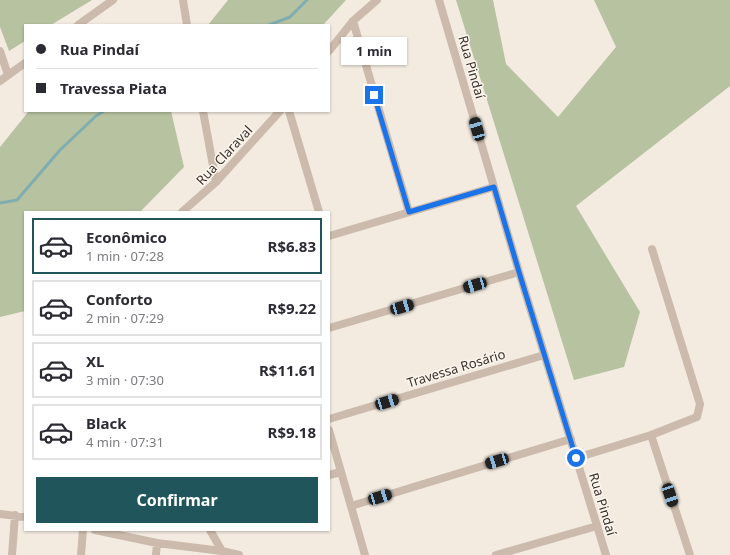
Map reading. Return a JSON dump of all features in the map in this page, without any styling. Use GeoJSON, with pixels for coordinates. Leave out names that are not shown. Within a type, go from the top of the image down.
{"type":"FeatureCollection","features":[{"type":"Feature","properties":{"kind":"street"},"geometry":{"type":"LineString","coordinates":[[79,24],[112,0]]}},
{"type":"Feature","properties":{"kind":"street"},"geometry":{"type":"LineString","coordinates":[[183,0],[187,24]]}},
{"type":"Feature","properties":{"kind":"street"},"geometry":{"type":"LineString","coordinates":[[330,50],[353,21],[377,0]]}},
{"type":"Feature","properties":{"kind":"street","name":"Rua Pindaí"},"geometry":{"type":"LineString","coordinates":[[439,0],[519,272],[606,555]]}},
{"type":"Feature","properties":{"kind":"street"},"geometry":{"type":"LineString","coordinates":[[353,21],[409,212]]}},
{"type":"Feature","properties":{"kind":"street"},"geometry":{"type":"LineString","coordinates":[[0,51],[8,75]]}},
{"type":"Feature","properties":{"kind":"street"},"geometry":{"type":"LineString","coordinates":[[0,81],[24,64]]}},
{"type":"Feature","properties":{"kind":"street"},"geometry":{"type":"LineString","coordinates":[[203,112],[216,182]]}},
{"type":"Feature","properties":{"kind":"street","name":"Rua Claraval"},"geometry":{"type":"LineString","coordinates":[[183,211],[216,182],[279,112]]}},
{"type":"Feature","properties":{"kind":"street"},"geometry":{"type":"LineString","coordinates":[[289,112],[319,211]]}},
{"type":"Feature","properties":{"kind":"street"},"geometry":{"type":"LineString","coordinates":[[330,236],[494,187]]}},
{"type":"Feature","properties":{"kind":"street"},"geometry":{"type":"LineString","coordinates":[[576,458],[651,435],[697,417],[700,404],[652,249]]}},
{"type":"Feature","properties":{"kind":"street"},"geometry":{"type":"LineString","coordinates":[[330,328],[519,272]]}},
{"type":"Feature","properties":{"kind":"street","name":"Travessa Rosário"},"geometry":{"type":"LineString","coordinates":[[330,419],[544,355]]}},
{"type":"Feature","properties":{"kind":"street"},"geometry":{"type":"LineString","coordinates":[[330,434],[365,555]]}},
{"type":"Feature","properties":{"kind":"street"},"geometry":{"type":"LineString","coordinates":[[651,435],[690,555]]}},
{"type":"Feature","properties":{"kind":"street"},"geometry":{"type":"LineString","coordinates":[[351,506],[571,439]]}},
{"type":"Feature","properties":{"kind":"street"},"geometry":{"type":"LineString","coordinates":[[330,475],[341,472]]}},
{"type":"Feature","properties":{"kind":"street"},"geometry":{"type":"LineString","coordinates":[[0,514],[24,517]]}},
{"type":"Feature","properties":{"kind":"street"},"geometry":{"type":"LineString","coordinates":[[12,555],[16,515]]}},
{"type":"Feature","properties":{"kind":"street"},"geometry":{"type":"LineString","coordinates":[[496,555],[597,526]]}},
{"type":"Feature","properties":{"kind":"street"},"geometry":{"type":"LineString","coordinates":[[81,555],[83,531]]}},
{"type":"Feature","properties":{"kind":"street"},"geometry":{"type":"LineString","coordinates":[[100,531],[239,555]]}},
{"type":"Feature","properties":{"kind":"street"},"geometry":{"type":"LineString","coordinates":[[211,531],[226,553]]}},
{"type":"Feature","properties":{"kind":"street"},"geometry":{"type":"LineString","coordinates":[[156,555],[157,542]]}},
{"type":"Feature","properties":{"kind":"green space"},"geometry":{"type":"Polygon","coordinates":[[[0,0],[92,0],[53,24],[24,24],[24,42],[9,51],[0,27],[0,0]]]}},
{"type":"Feature","properties":{"kind":"green space"},"geometry":{"type":"Polygon","coordinates":[[[228,0],[346,0],[324,24],[209,24],[228,0]]]}},
{"type":"Feature","properties":{"kind":"green space"},"geometry":{"type":"Polygon","coordinates":[[[456,0],[493,0],[506,64],[558,117],[616,47],[594,0],[730,0],[730,86],[576,206],[640,312],[624,367],[574,380],[456,0]]]}},
{"type":"Feature","properties":{"kind":"green space"},"geometry":{"type":"Polygon","coordinates":[[[28,112],[171,112],[184,167],[141,211],[24,211],[24,311],[0,317],[0,147],[28,112]]]}},
{"type":"Feature","properties":{"kind":"waterway"},"geometry":{"type":"LineString","coordinates":[[272,24],[290,17],[307,0]]}},
{"type":"Feature","properties":{"kind":"waterway"},"geometry":{"type":"LineString","coordinates":[[0,203],[17,200],[60,150],[96,116],[102,112]]}},
{"type":"Feature","properties":{"kind":"route"},"geometry":{"type":"LineString","coordinates":[[374,95],[409,212],[494,187],[576,458]]}}]}
